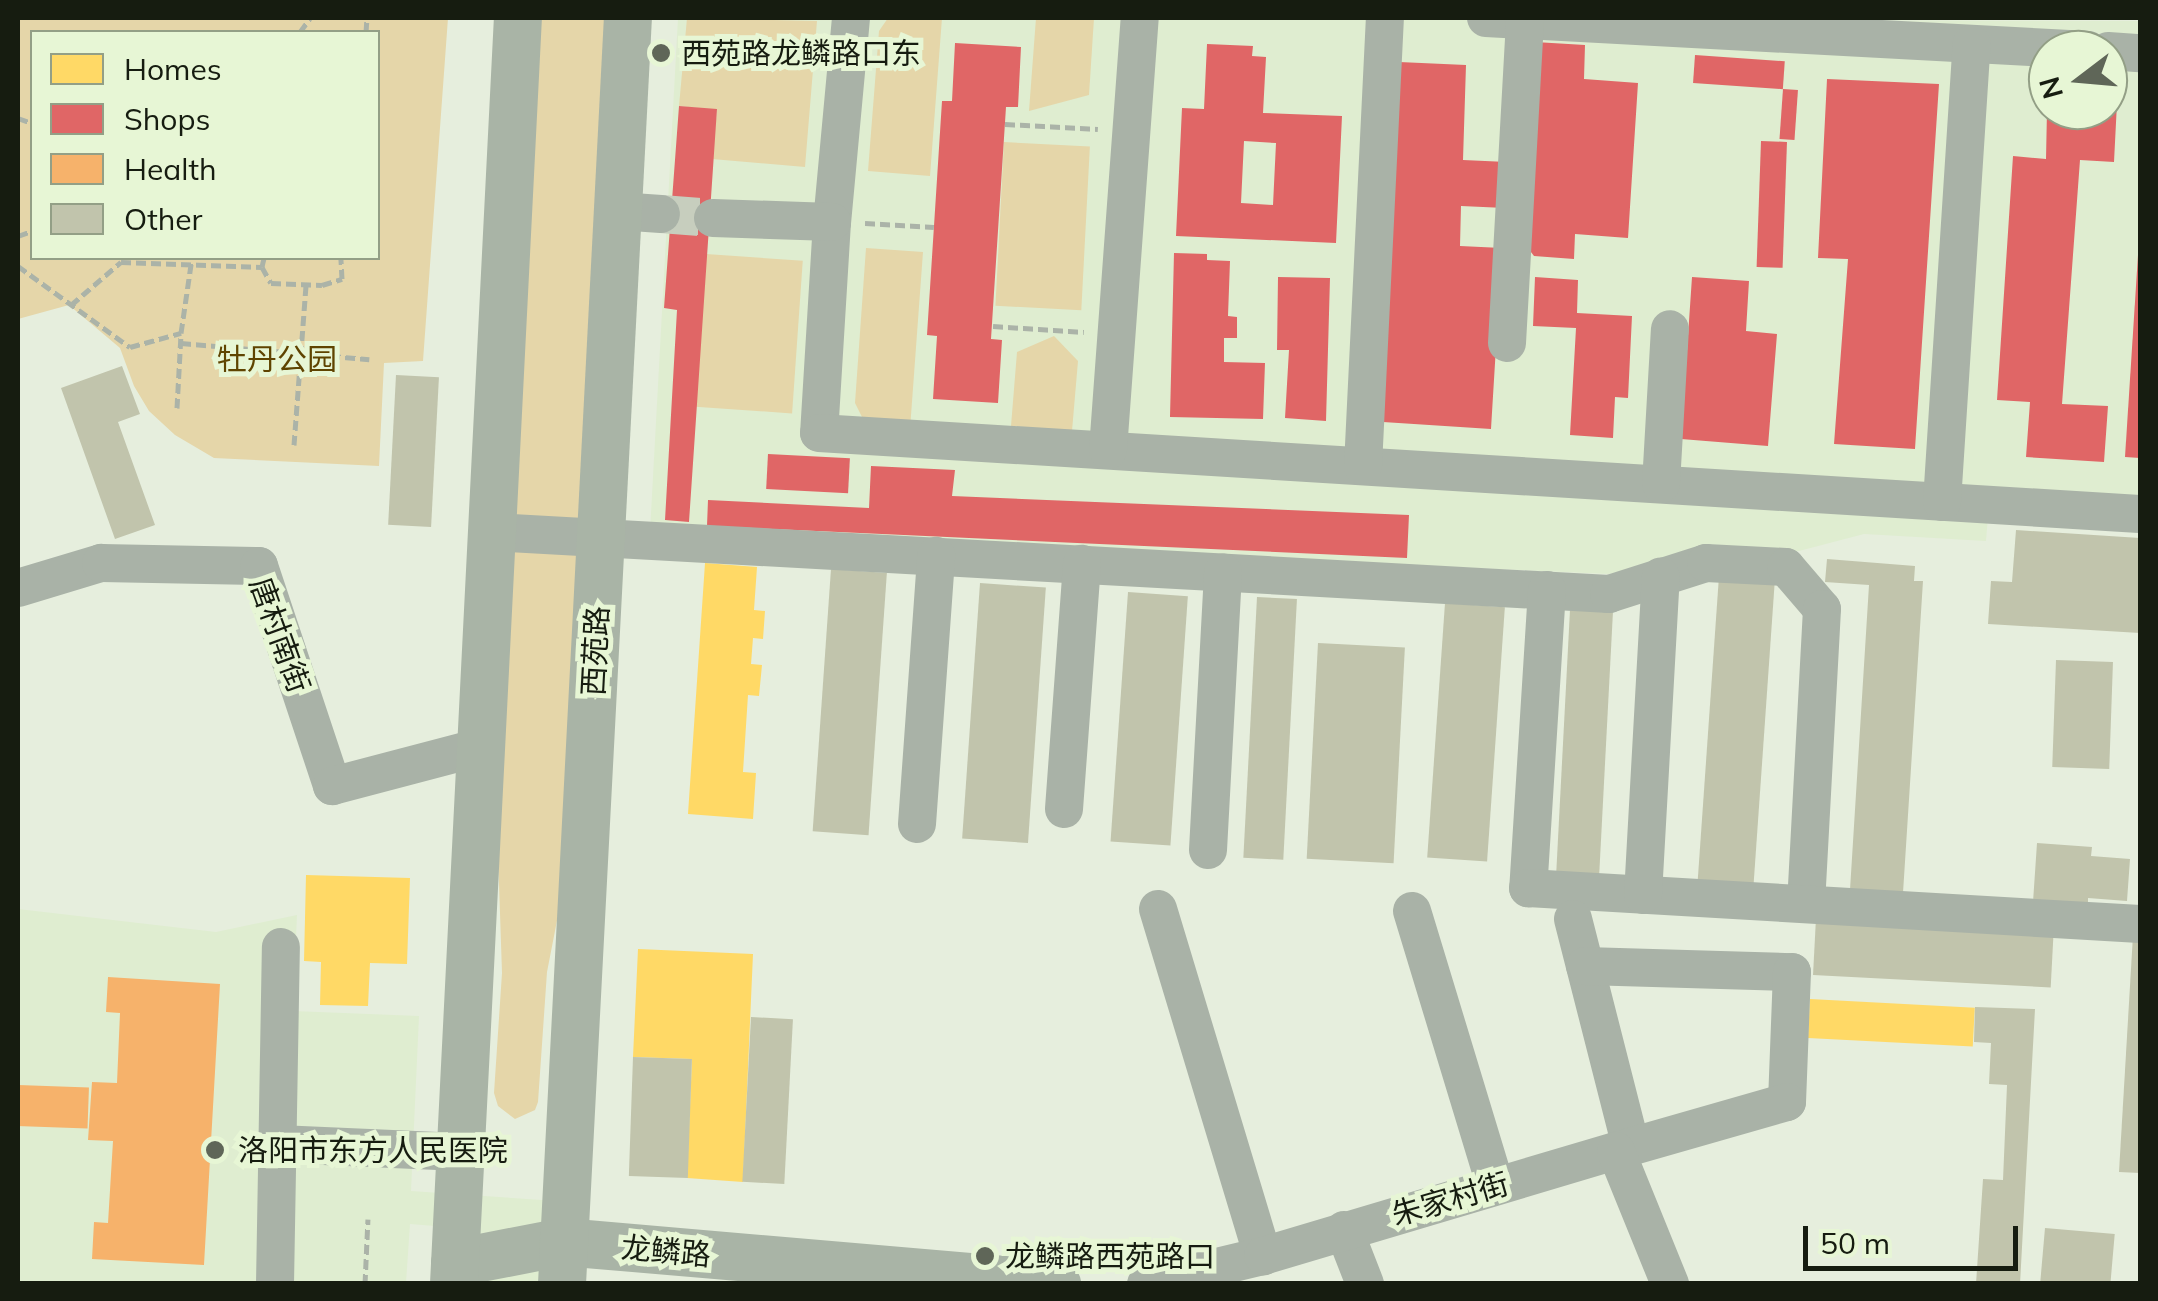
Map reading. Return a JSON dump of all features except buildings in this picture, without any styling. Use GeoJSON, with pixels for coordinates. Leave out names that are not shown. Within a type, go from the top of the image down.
{"type":"FeatureCollection","features":[{"type":"Feature","properties":{"kind":"main road"},"geometry":{"type":"LineString","coordinates":[[509,1284],[454,1273],[518,18]]}},
{"type":"Feature","properties":{"kind":"main road","name":"西苑路"},"geometry":{"type":"LineString","coordinates":[[563,1263],[601,537],[639,213],[628,18]]}},
{"type":"Feature","properties":{"kind":"main road","name":"龙鳞路"},"geometry":{"type":"LineString","coordinates":[[454,1273],[563,1263],[1056,1284]]}},
{"type":"Feature","properties":{"kind":"street"},"geometry":{"type":"LineString","coordinates":[[851,18],[832,222],[820,433],[2140,514]]}},
{"type":"Feature","properties":{"kind":"street"},"geometry":{"type":"LineString","coordinates":[[1108,450],[1140,18]]}},
{"type":"Feature","properties":{"kind":"street"},"geometry":{"type":"LineString","coordinates":[[1363,466],[1384,18]]}},
{"type":"Feature","properties":{"kind":"street"},"geometry":{"type":"LineString","coordinates":[[1486,18],[2028,47]]}},
{"type":"Feature","properties":{"kind":"street"},"geometry":{"type":"LineString","coordinates":[[1507,342],[1524,20]]}},
{"type":"Feature","properties":{"kind":"street"},"geometry":{"type":"LineString","coordinates":[[1942,502],[1972,44]]}},
{"type":"Feature","properties":{"kind":"street"},"geometry":{"type":"LineString","coordinates":[[713,218],[832,222]]}},
{"type":"Feature","properties":{"kind":"street"},"geometry":{"type":"LineString","coordinates":[[1661,484],[1670,330]]}},
{"type":"Feature","properties":{"kind":"street"},"geometry":{"type":"LineString","coordinates":[[492,532],[1610,594],[1706,563],[1786,567],[1822,609],[1806,904]]}},
{"type":"Feature","properties":{"kind":"street"},"geometry":{"type":"LineString","coordinates":[[917,824],[936,556]]}},
{"type":"Feature","properties":{"kind":"street","name":"唐村南街"},"geometry":{"type":"LineString","coordinates":[[18,588],[100,563],[259,566],[332,786],[481,747]]}},
{"type":"Feature","properties":{"kind":"street"},"geometry":{"type":"LineString","coordinates":[[1064,809],[1082,564]]}},
{"type":"Feature","properties":{"kind":"street"},"geometry":{"type":"LineString","coordinates":[[1208,850],[1224,572]]}},
{"type":"Feature","properties":{"kind":"street"},"geometry":{"type":"LineString","coordinates":[[1643,894],[1661,577]]}},
{"type":"Feature","properties":{"kind":"street"},"geometry":{"type":"LineString","coordinates":[[1547,590],[1528,888],[2140,924]]}},
{"type":"Feature","properties":{"kind":"street"},"geometry":{"type":"LineString","coordinates":[[1158,909],[1263,1256]]}},
{"type":"Feature","properties":{"kind":"street"},"geometry":{"type":"LineString","coordinates":[[1412,911],[1495,1185]]}},
{"type":"Feature","properties":{"kind":"street"},"geometry":{"type":"LineString","coordinates":[[1573,919],[1623,1149],[1670,1284]]}},
{"type":"Feature","properties":{"kind":"street"},"geometry":{"type":"LineString","coordinates":[[275,1284],[281,947]]}},
{"type":"Feature","properties":{"kind":"street","name":"朱家村街"},"geometry":{"type":"LineString","coordinates":[[1146,1284],[1263,1256],[1787,1102],[1792,972],[1584,966]]}},
{"type":"Feature","properties":{"kind":"street"},"geometry":{"type":"LineString","coordinates":[[278,1144],[461,1152]]}},
{"type":"Feature","properties":{"kind":"street"},"geometry":{"type":"LineString","coordinates":[[1344,1230],[1366,1284]]}},
{"type":"Feature","properties":{"kind":"path"},"geometry":{"type":"LineString","coordinates":[[1005,124],[1132,130]]}},
{"type":"Feature","properties":{"kind":"path"},"geometry":{"type":"LineString","coordinates":[[832,222],[934,228]]}},
{"type":"Feature","properties":{"kind":"path"},"geometry":{"type":"LineString","coordinates":[[71,305],[120,260],[262,267]]}},
{"type":"Feature","properties":{"kind":"path"},"geometry":{"type":"LineString","coordinates":[[264,260],[262,267],[272,282],[306,285],[337,284],[345,269],[343,260]]}},
{"type":"Feature","properties":{"kind":"path"},"geometry":{"type":"LineString","coordinates":[[178,408],[180,343],[192,261]]}},
{"type":"Feature","properties":{"kind":"path"},"geometry":{"type":"LineString","coordinates":[[18,266],[130,348],[181,333]]}},
{"type":"Feature","properties":{"kind":"path"},"geometry":{"type":"LineString","coordinates":[[294,445],[306,285]]}},
{"type":"Feature","properties":{"kind":"path"},"geometry":{"type":"LineString","coordinates":[[992,326],[1116,334]]}},
{"type":"Feature","properties":{"kind":"path"},"geometry":{"type":"LineString","coordinates":[[180,343],[369,359]]}},
{"type":"Feature","properties":{"kind":"path"},"geometry":{"type":"LineString","coordinates":[[364,1284],[368,1219]]}},
{"type":"Feature","properties":{"kind":"shaded area"},"geometry":{"type":"Polygon","coordinates":[[[678,18],[2140,21],[2140,518],[1989,505],[1986,541],[1864,534],[1799,551],[1694,552],[1609,574],[650,532],[678,18]]]}},
{"type":"Feature","properties":{"kind":"shaded area","name":"洛阳市东方人民医院"},"geometry":{"type":"Polygon","coordinates":[[[18,909],[216,932],[297,915],[293,1011],[419,1016],[411,1191],[557,1201],[552,1283],[444,1283],[447,1227],[410,1224],[406,1283],[18,1284],[18,909]]]}},
{"type":"Feature","properties":{"kind":"green space","name":"牡丹公园"},"geometry":{"type":"Polygon","coordinates":[[[18,18],[448,18],[423,361],[384,363],[379,466],[214,458],[175,435],[149,411],[134,386],[120,348],[69,305],[18,319],[18,18]]]}},
{"type":"Feature","properties":{"kind":"green space"},"geometry":{"type":"Polygon","coordinates":[[[536,18],[613,18],[561,900],[547,972],[538,1102],[535,1110],[515,1119],[498,1106],[494,1093],[502,973],[497,824],[536,18]]]}},
{"type":"Feature","properties":{"kind":"green space"},"geometry":{"type":"Polygon","coordinates":[[[687,18],[817,21],[805,167],[712,159],[717,110],[679,106],[687,18]]]}},
{"type":"Feature","properties":{"kind":"green space"},"geometry":{"type":"Polygon","coordinates":[[[888,18],[942,18],[930,176],[868,171],[879,31],[888,18]]]}},
{"type":"Feature","properties":{"kind":"green space"},"geometry":{"type":"Polygon","coordinates":[[[1036,18],[1094,18],[1089,95],[1029,111],[1036,18]]]}},
{"type":"Feature","properties":{"kind":"green space"},"geometry":{"type":"Polygon","coordinates":[[[1004,142],[1090,147],[1081,310],[995,306],[1004,142]]]}},
{"type":"Feature","properties":{"kind":"green space"},"geometry":{"type":"Polygon","coordinates":[[[866,248],[923,252],[910,429],[863,419],[855,403],[866,248]]]}},
{"type":"Feature","properties":{"kind":"green space"},"geometry":{"type":"Polygon","coordinates":[[[706,254],[803,261],[792,413],[695,407],[706,254]]]}},
{"type":"Feature","properties":{"kind":"green space"},"geometry":{"type":"Polygon","coordinates":[[[1054,336],[1078,361],[1072,431],[1011,426],[1017,352],[1054,336]]]}},
{"type":"Feature","properties":{"kind":"tunnel"},"geometry":{"type":"LineString","coordinates":[[661,214],[713,218]]}},
{"type":"Feature","properties":{"kind":"place","name":"西苑路龙鳞路口东"},"geometry":{"type":"Point","coordinates":[661,53]}},
{"type":"Feature","properties":{"kind":"place","name":"洛阳市东方人民医院"},"geometry":{"type":"Point","coordinates":[215,1150]}},
{"type":"Feature","properties":{"kind":"place","name":"龙鳞路西苑路口"},"geometry":{"type":"Point","coordinates":[985,1256]}}]}
